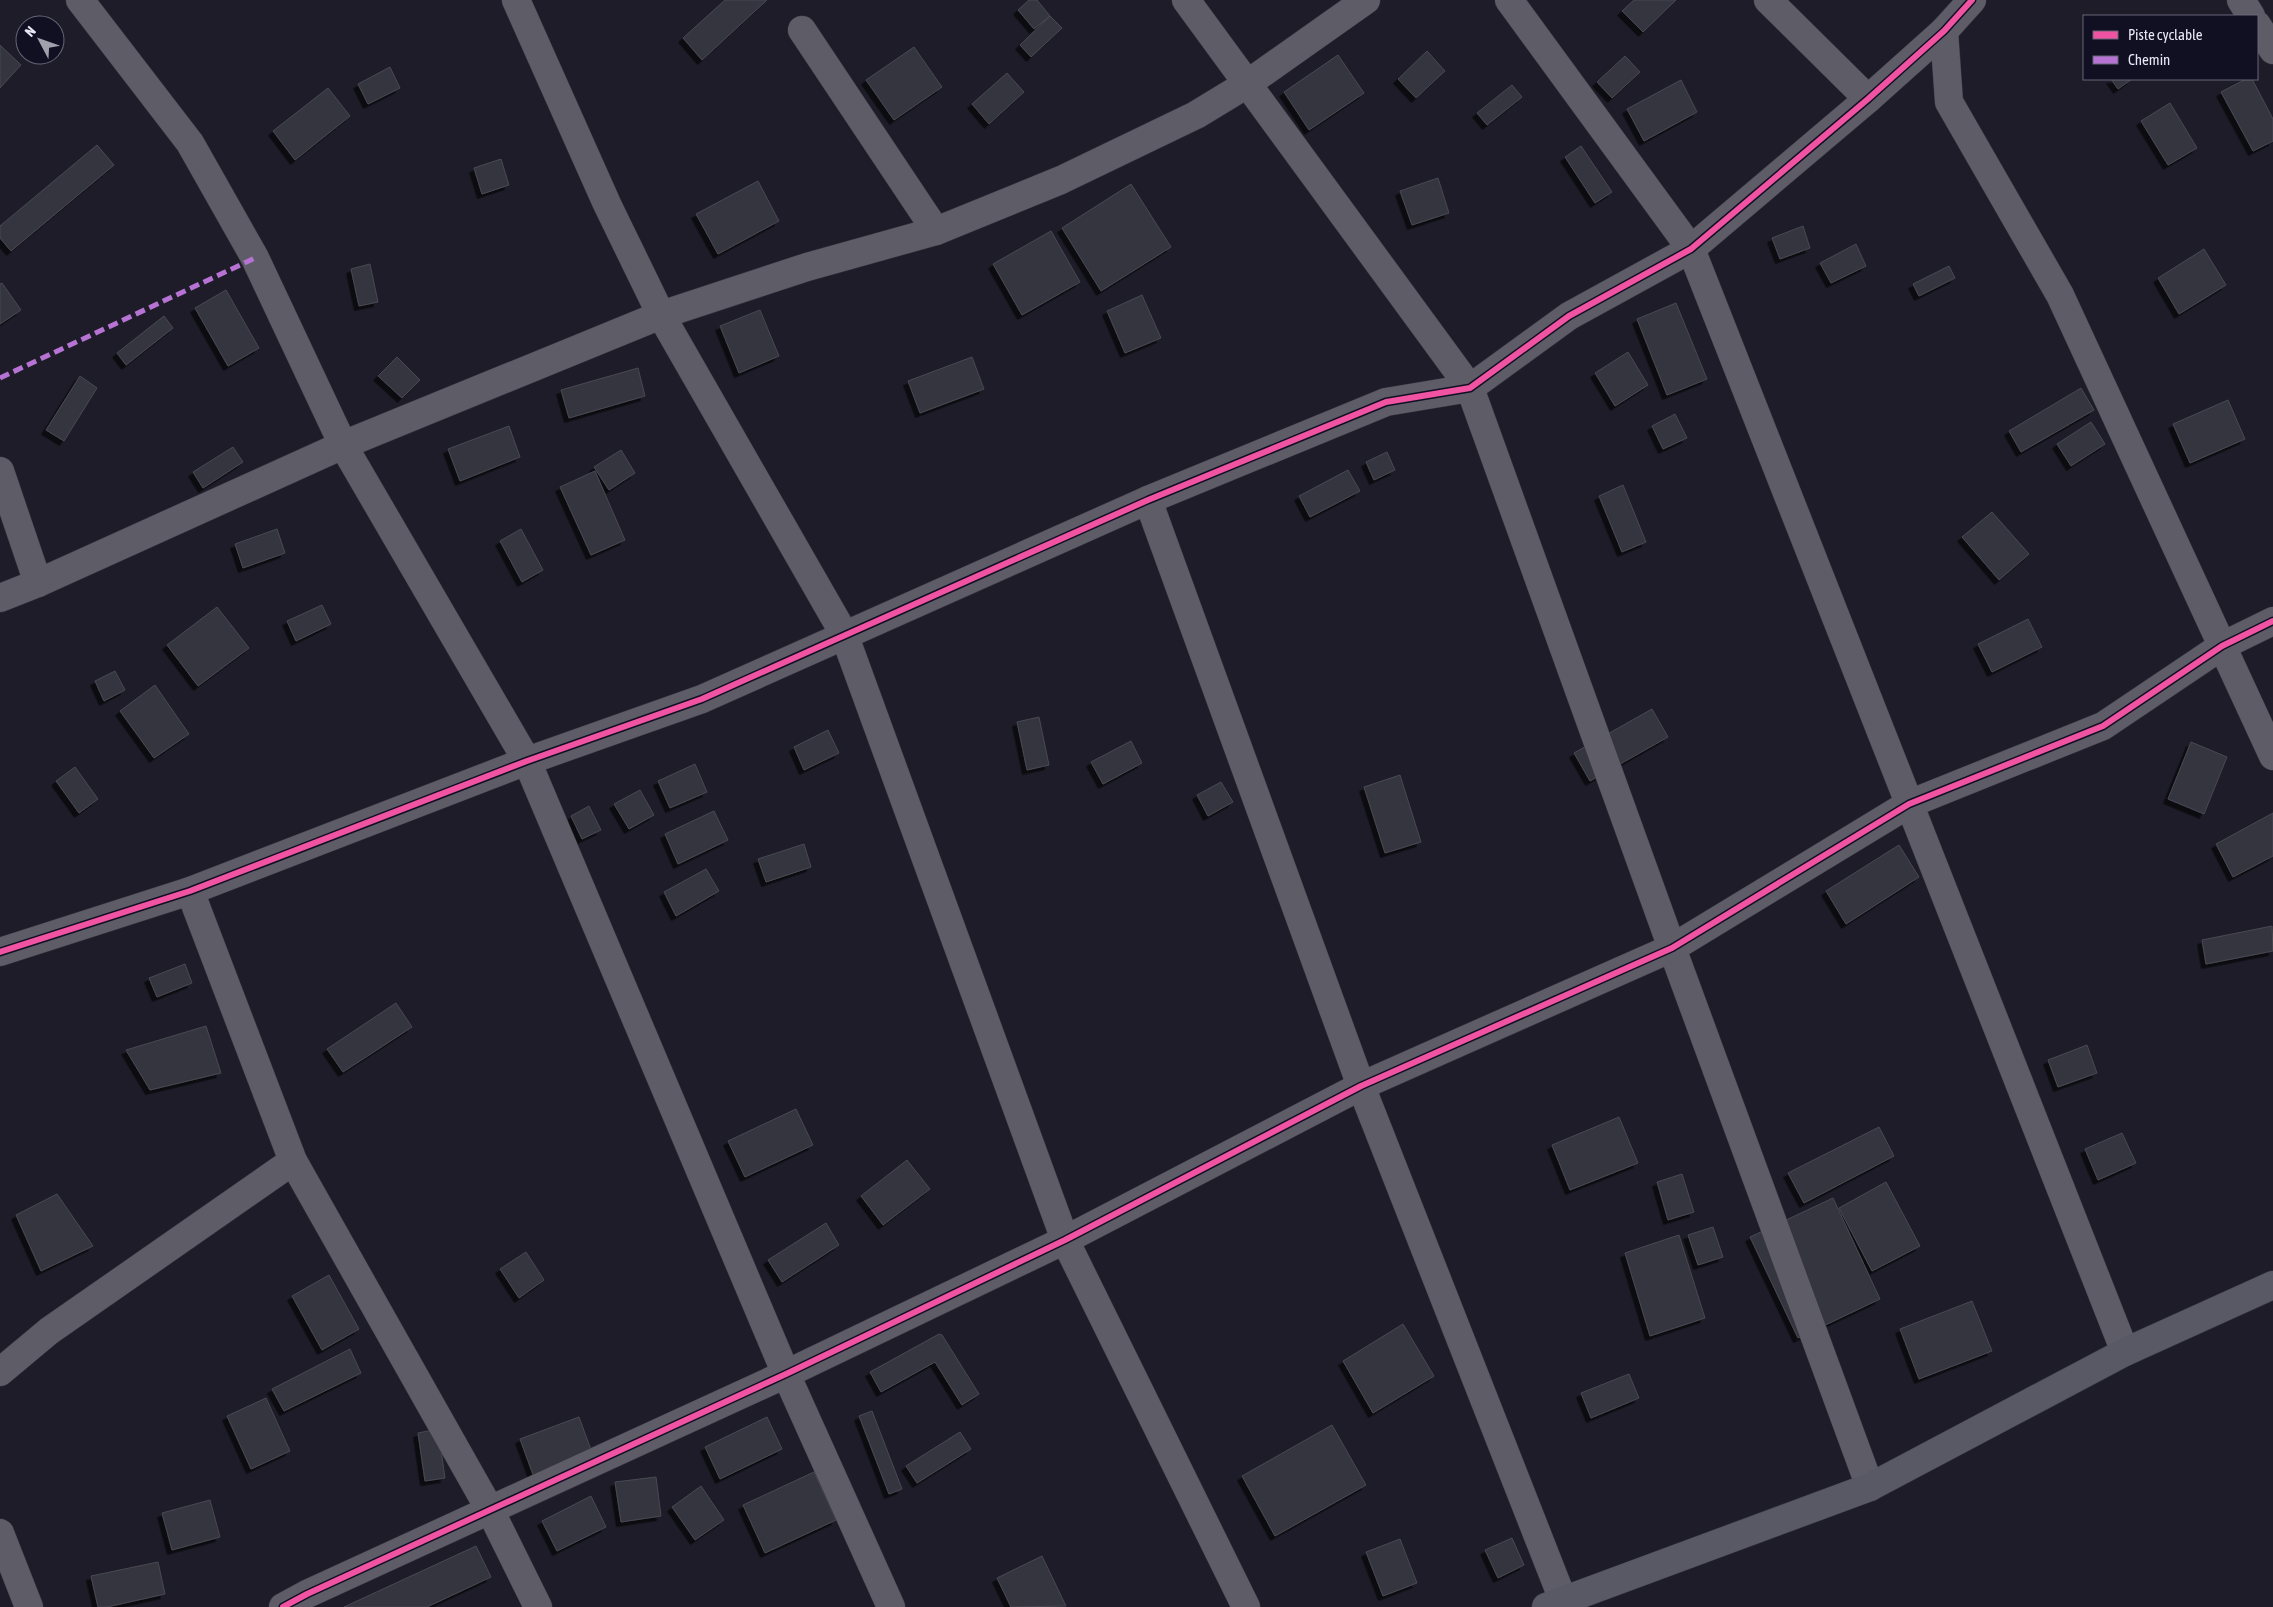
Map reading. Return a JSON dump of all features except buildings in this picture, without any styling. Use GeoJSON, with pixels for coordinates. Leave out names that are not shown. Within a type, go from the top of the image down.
{"type":"FeatureCollection","features":[{"type":"Feature","properties":{"kind":"main road"},"geometry":{"type":"LineString","coordinates":[[1555,1603],[1870,1487],[2125,1352],[2273,1284]]}},
{"type":"Feature","properties":{"kind":"street"},"geometry":{"type":"LineString","coordinates":[[80,0],[190,143],[255,258],[343,445],[527,761],[786,1374],[891,1607]]}},
{"type":"Feature","properties":{"kind":"street"},"geometry":{"type":"LineString","coordinates":[[516,0],[607,204],[661,315],[844,634],[1065,1240],[1246,1607]]}},
{"type":"Feature","properties":{"kind":"street"},"geometry":{"type":"LineString","coordinates":[[1186,0],[1470,388],[1672,948],[1870,1487]]}},
{"type":"Feature","properties":{"kind":"street"},"geometry":{"type":"LineString","coordinates":[[0,598],[38,583],[343,445],[661,315],[807,267],[936,231],[1061,180],[1196,115],[1247,84],[1366,0]]}},
{"type":"Feature","properties":{"kind":"street"},"geometry":{"type":"LineString","coordinates":[[1509,0],[1691,249],[2125,1352]]}},
{"type":"Feature","properties":{"kind":"street"},"geometry":{"type":"LineString","coordinates":[[1768,0],[1868,99]]}},
{"type":"Feature","properties":{"kind":"street"},"geometry":{"type":"LineString","coordinates":[[0,952],[190,891],[527,761],[702,699],[1148,500],[1386,402],[1470,388],[1569,316],[1691,249],[1868,99],[1944,31],[1972,0]]}},
{"type":"Feature","properties":{"kind":"street"},"geometry":{"type":"LineString","coordinates":[[2240,0],[2250,15]]}},
{"type":"Feature","properties":{"kind":"street"},"geometry":{"type":"LineString","coordinates":[[2258,27],[2273,50]]}},
{"type":"Feature","properties":{"kind":"street"},"geometry":{"type":"LineString","coordinates":[[802,30],[936,231]]}},
{"type":"Feature","properties":{"kind":"street"},"geometry":{"type":"LineString","coordinates":[[1944,31],[1949,102],[2060,295],[2273,756]]}},
{"type":"Feature","properties":{"kind":"street"},"geometry":{"type":"LineString","coordinates":[[0,471],[38,583]]}},
{"type":"Feature","properties":{"kind":"street"},"geometry":{"type":"LineString","coordinates":[[1148,500],[1362,1086],[1555,1603]]}},
{"type":"Feature","properties":{"kind":"street"},"geometry":{"type":"LineString","coordinates":[[283,1607],[307,1594],[786,1374],[1065,1240],[1362,1086],[1672,948],[1909,804],[2103,726],[2222,646],[2273,621]]}},
{"type":"Feature","properties":{"kind":"street"},"geometry":{"type":"LineString","coordinates":[[190,891],[293,1161],[490,1510],[538,1607]]}},
{"type":"Feature","properties":{"kind":"street"},"geometry":{"type":"LineString","coordinates":[[0,1372],[50,1331],[293,1161]]}},
{"type":"Feature","properties":{"kind":"street"},"geometry":{"type":"LineString","coordinates":[[0,1533],[29,1607]]}},
{"type":"Feature","properties":{"kind":"marked path"},"geometry":{"type":"LineString","coordinates":[[0,378],[255,258]]}},
{"type":"Feature","properties":{"kind":"cycle path"},"geometry":{"type":"LineString","coordinates":[[0,952],[190,891],[527,761],[702,699],[1148,500],[1386,402],[1470,388],[1569,316],[1691,249],[1868,99],[1944,31],[1972,0]]}},
{"type":"Feature","properties":{"kind":"cycle path"},"geometry":{"type":"LineString","coordinates":[[283,1607],[307,1594],[786,1374],[1065,1240],[1361,1086],[1672,948],[1909,804],[2103,726],[2222,646],[2273,621]]}}]}
